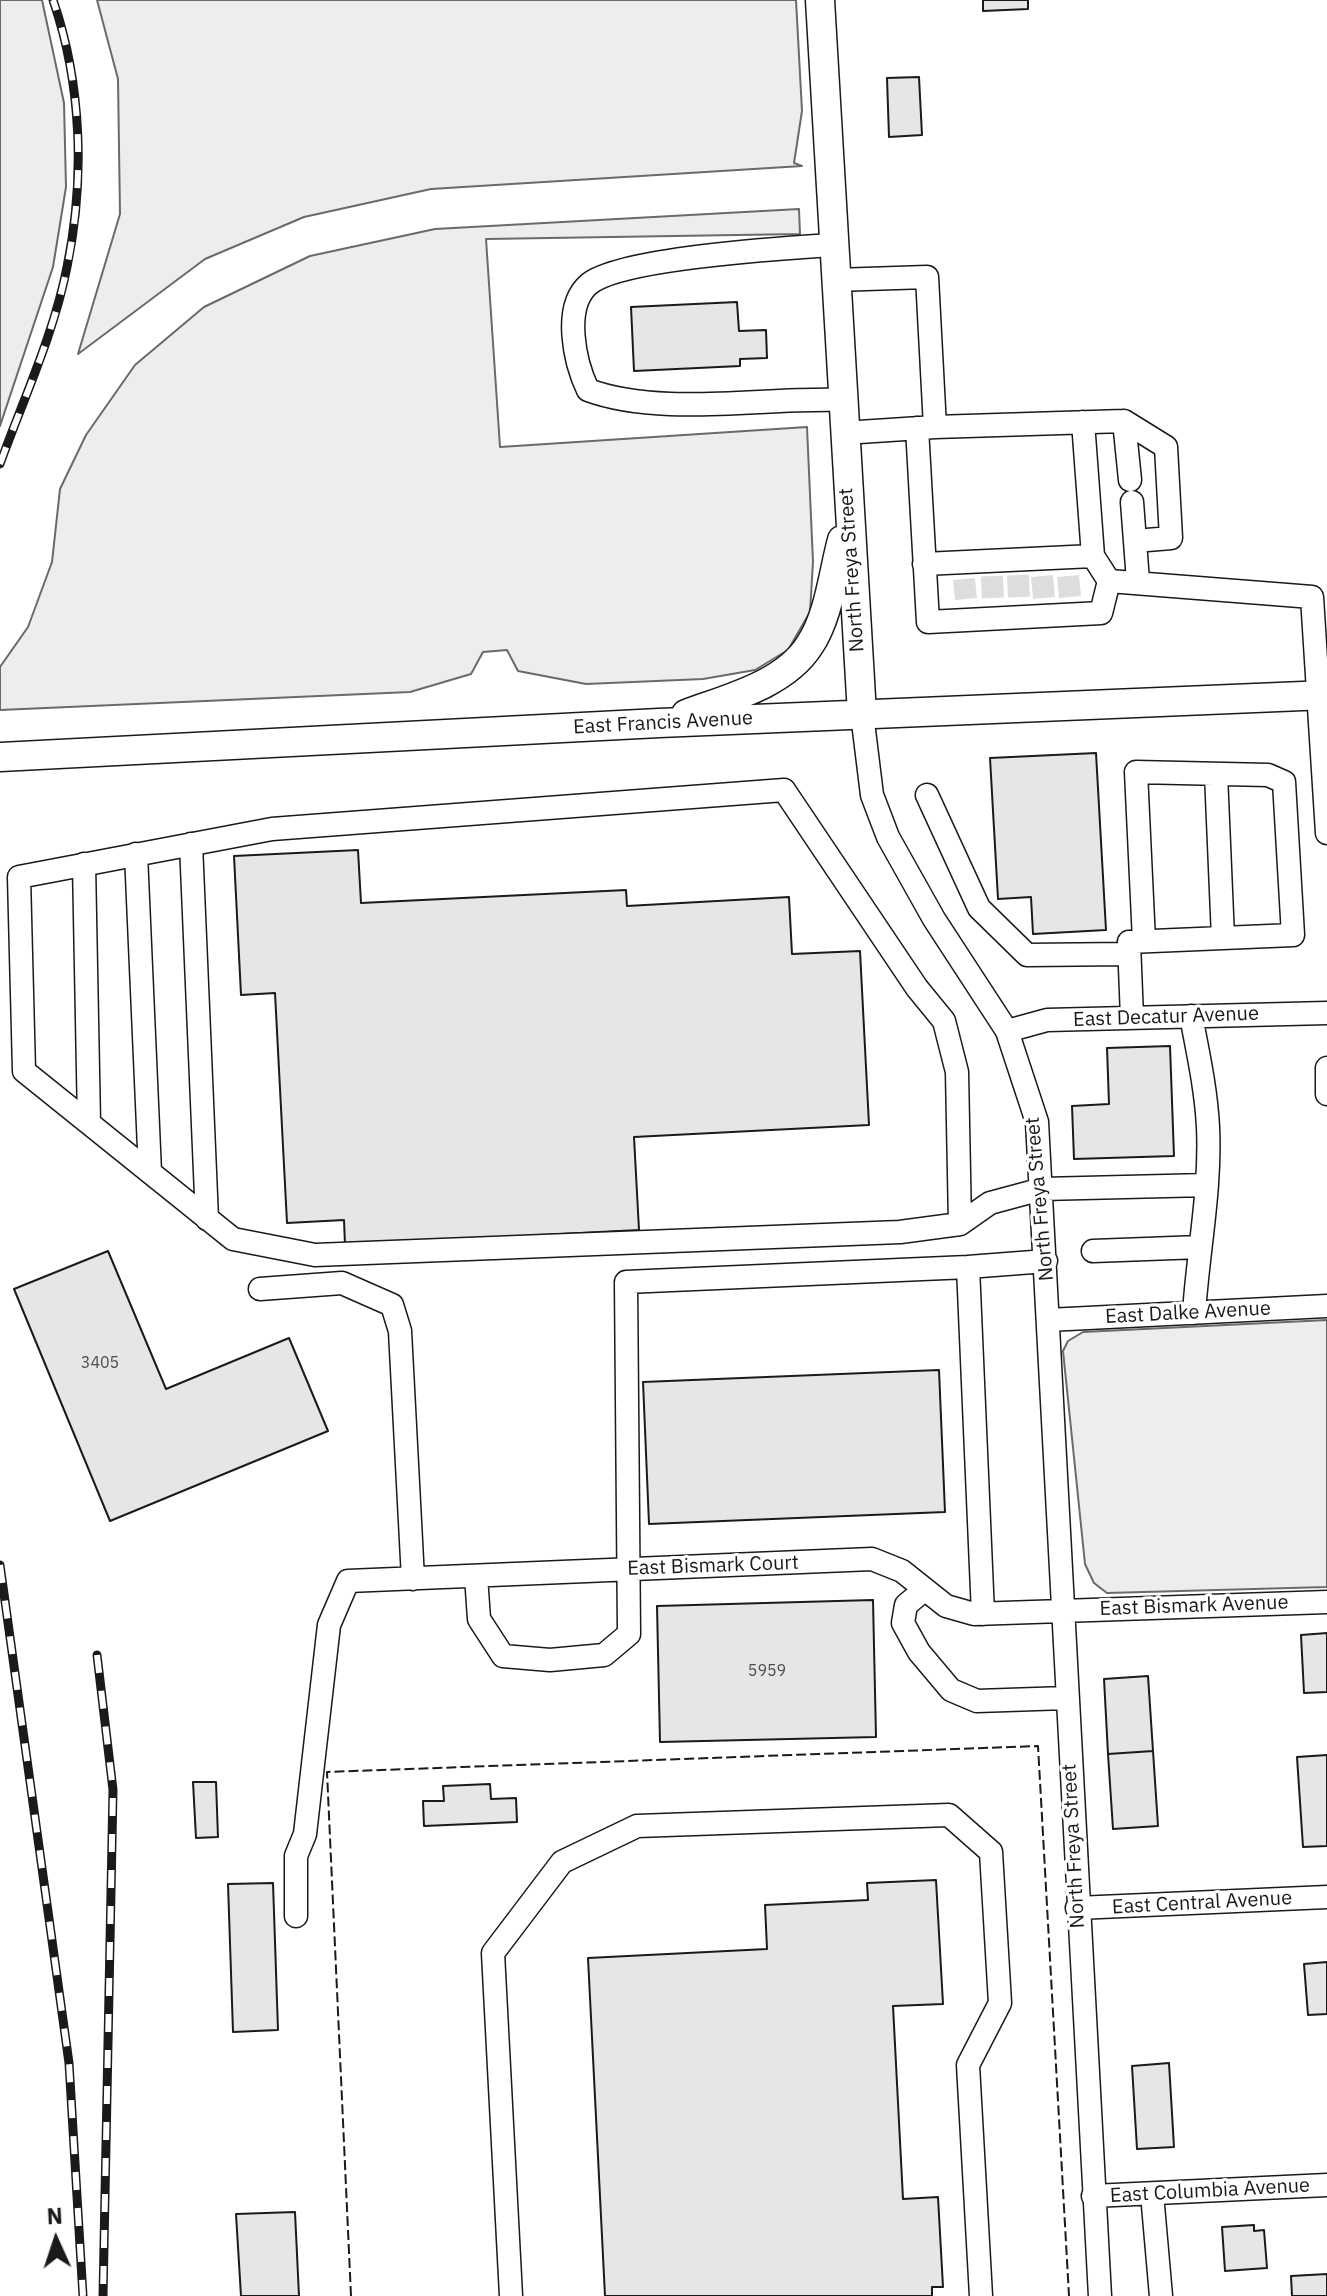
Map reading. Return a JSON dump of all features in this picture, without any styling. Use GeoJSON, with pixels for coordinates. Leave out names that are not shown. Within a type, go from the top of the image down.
{"type":"FeatureCollection","features":[{"type":"Feature","properties":{"kind":"main road","name":"North Freya Street"},"geometry":{"type":"LineString","coordinates":[[820,0],[832,245],[862,714]]}},
{"type":"Feature","properties":{"kind":"main road"},"geometry":{"type":"LineString","coordinates":[[659,723],[736,695],[783,671],[800,656],[818,627],[849,516]]}},
{"type":"Feature","properties":{"kind":"main road","name":"East Francis Avenue"},"geometry":{"type":"LineString","coordinates":[[8,757],[659,723],[1324,695]]}},
{"type":"Feature","properties":{"kind":"street"},"geometry":{"type":"LineString","coordinates":[[832,245],[774,248],[620,269],[588,285],[575,310],[577,365],[588,390],[613,399],[692,404],[783,398],[842,400]]}},
{"type":"Feature","properties":{"kind":"street"},"geometry":{"type":"LineString","coordinates":[[835,280],[927,277],[924,564],[928,622],[991,568],[1018,587],[1069,586],[1101,613],[1109,581],[1093,556],[1083,422]]}},
{"type":"Feature","properties":{"kind":"street"},"geometry":{"type":"LineString","coordinates":[[844,433],[1124,421],[1166,447],[1171,538],[1135,541]]}},
{"type":"Feature","properties":{"kind":"street"},"geometry":{"type":"LineString","coordinates":[[1124,421],[1138,581]]}},
{"type":"Feature","properties":{"kind":"street"},"geometry":{"type":"LineString","coordinates":[[924,564],[994,609],[1018,587],[1069,586],[1093,556]]}},
{"type":"Feature","properties":{"kind":"street"},"geometry":{"type":"LineString","coordinates":[[1109,581],[1312,597],[1324,695],[1327,833]]}},
{"type":"Feature","properties":{"kind":"street","name":"North Freya Street"},"geometry":{"type":"LineString","coordinates":[[862,714],[872,795],[888,837],[934,919],[1007,1031],[1037,1122],[1100,2296]]}},
{"type":"Feature","properties":{"kind":"street"},"geometry":{"type":"LineString","coordinates":[[927,795],[979,908],[1027,955],[1137,948],[1223,938],[1293,935],[1284,782],[1268,775],[1136,772],[1137,948],[1132,1018]]}},
{"type":"Feature","properties":{"kind":"street"},"geometry":{"type":"LineString","coordinates":[[1216,774],[1223,938]]}},
{"type":"Feature","properties":{"kind":"street"},"geometry":{"type":"LineString","coordinates":[[960,1224],[957,1072],[944,1021],[917,988],[784,790],[272,829],[19,877],[24,1071],[233,1239],[315,1255],[900,1232],[960,1224],[990,1203],[1042,1189],[1207,1185]]}},
{"type":"Feature","properties":{"kind":"street"},"geometry":{"type":"LineString","coordinates":[[191,844],[207,1219]]}},
{"type":"Feature","properties":{"kind":"street"},"geometry":{"type":"LineString","coordinates":[[136,854],[150,1172]]}},
{"type":"Feature","properties":{"kind":"street"},"geometry":{"type":"LineString","coordinates":[[84,864],[89,1123]]}},
{"type":"Feature","properties":{"kind":"street","name":"East Decatur Avenue"},"geometry":{"type":"LineString","coordinates":[[1007,1031],[1047,1020],[1327,1013]]}},
{"type":"Feature","properties":{"kind":"street"},"geometry":{"type":"LineString","coordinates":[[1191,1016],[1204,1082],[1207,1185],[1194,1313]]}},
{"type":"Feature","properties":{"kind":"street"},"geometry":{"type":"LineString","coordinates":[[1327,1068],[1327,1094]]}},
{"type":"Feature","properties":{"kind":"street"},"geometry":{"type":"LineString","coordinates":[[1093,1251],[1200,1247]]}},
{"type":"Feature","properties":{"kind":"street"},"geometry":{"type":"LineString","coordinates":[[476,1576],[479,1619],[503,1656],[550,1660],[604,1655],[629,1634],[626,1570],[626,1282],[1046,1261]]}},
{"type":"Feature","properties":{"kind":"street"},"geometry":{"type":"LineString","coordinates":[[968,1267],[983,1614]]}},
{"type":"Feature","properties":{"kind":"street"},"geometry":{"type":"LineString","coordinates":[[260,1289],[342,1283],[392,1305],[400,1331],[413,1579]]}},
{"type":"Feature","properties":{"kind":"street","name":"East Dalke Avenue"},"geometry":{"type":"LineString","coordinates":[[1048,1320],[1327,1306]]}},
{"type":"Feature","properties":{"kind":"street","name":"East Bismark Court"},"geometry":{"type":"LineString","coordinates":[[296,1916],[296,1856],[305,1834],[329,1625],[348,1581],[872,1559],[902,1571],[946,1606],[983,1614],[1061,1611]]}},
{"type":"Feature","properties":{"kind":"street"},"geometry":{"type":"LineString","coordinates":[[924,1590],[906,1605],[903,1623],[919,1652],[951,1690],[977,1701],[1066,1698]]}},
{"type":"Feature","properties":{"kind":"street","name":"East Bismark Avenue"},"geometry":{"type":"LineString","coordinates":[[1061,1611],[1327,1602]]}},
{"type":"Feature","properties":{"kind":"street"},"geometry":{"type":"LineString","coordinates":[[511,2296],[493,1953],[562,1862],[637,1826],[949,1815],[991,1852],[1000,2003],[968,2065],[981,2296]]}},
{"type":"Feature","properties":{"kind":"street","name":"East Central Avenue"},"geometry":{"type":"LineString","coordinates":[[1077,1908],[1327,1897]]}},
{"type":"Feature","properties":{"kind":"street","name":"East Columbia Avenue"},"geometry":{"type":"LineString","coordinates":[[1093,2196],[1327,2185]]}},
{"type":"Feature","properties":{"kind":"street"},"geometry":{"type":"LineString","coordinates":[[1152,2194],[1161,2296]]}},
{"type":"Feature","properties":{"kind":"shaded area"},"geometry":{"type":"Polygon","coordinates":[[[0,0],[42,0],[64,103],[66,187],[53,267],[0,426],[0,0]]]}},
{"type":"Feature","properties":{"kind":"shaded area"},"geometry":{"type":"Polygon","coordinates":[[[97,0],[796,0],[802,111],[794,163],[802,166],[431,189],[304,217],[205,259],[78,354],[120,214],[118,79],[97,0]]]}},
{"type":"Feature","properties":{"kind":"shaded area"},"geometry":{"type":"Polygon","coordinates":[[[799,209],[800,234],[486,239],[500,447],[807,427],[813,562],[810,612],[788,650],[755,670],[703,679],[586,684],[518,671],[507,650],[483,652],[471,674],[410,692],[0,710],[0,667],[28,627],[52,562],[60,489],[86,435],[135,365],[204,307],[310,256],[435,229],[799,209]]]}},
{"type":"Feature","properties":{"kind":"shaded area"},"geometry":{"type":"Polygon","coordinates":[[[1327,1320],[1327,1587],[1107,1593],[1094,1583],[1085,1564],[1063,1351],[1068,1341],[1083,1332],[1327,1320]]]}},
{"type":"Feature","properties":{"kind":"building"},"geometry":{"type":"Polygon","coordinates":[[[983,0],[1028,0],[1028,9],[983,11],[983,0]]]}},
{"type":"Feature","properties":{"kind":"building"},"geometry":{"type":"Polygon","coordinates":[[[919,77],[922,135],[889,137],[887,78],[919,77]]]}},
{"type":"Feature","properties":{"kind":"building"},"geometry":{"type":"Polygon","coordinates":[[[737,302],[739,331],[766,330],[767,358],[740,359],[740,366],[634,371],[631,307],[737,302]]]}},
{"type":"Feature","properties":{"kind":"building"},"geometry":{"type":"Polygon","coordinates":[[[1096,753],[1106,930],[1033,934],[1031,897],[998,899],[990,758],[1096,753]]]}},
{"type":"Feature","properties":{"kind":"building"},"geometry":{"type":"Polygon","coordinates":[[[358,850],[361,903],[626,890],[627,906],[789,897],[792,954],[860,951],[869,1125],[634,1137],[639,1230],[345,1245],[344,1220],[287,1223],[275,993],[241,995],[234,856],[358,850]]]}},
{"type":"Feature","properties":{"kind":"building"},"geometry":{"type":"Polygon","coordinates":[[[1170,1046],[1174,1156],[1074,1159],[1072,1106],[1109,1104],[1107,1048],[1170,1046]]]}},
{"type":"Feature","properties":{"kind":"building"},"geometry":{"type":"Polygon","coordinates":[[[108,1251],[166,1389],[289,1338],[328,1431],[110,1521],[14,1289],[108,1251]]]}},
{"type":"Feature","properties":{"kind":"building"},"geometry":{"type":"Polygon","coordinates":[[[939,1370],[945,1512],[649,1524],[643,1382],[939,1370]]]}},
{"type":"Feature","properties":{"kind":"building"},"geometry":{"type":"Polygon","coordinates":[[[873,1600],[876,1737],[660,1742],[657,1606],[873,1600]]]}},
{"type":"Feature","properties":{"kind":"building"},"geometry":{"type":"Polygon","coordinates":[[[1327,1633],[1327,1692],[1304,1693],[1301,1635],[1327,1633]]]}},
{"type":"Feature","properties":{"kind":"building"},"geometry":{"type":"Polygon","coordinates":[[[1148,1676],[1153,1751],[1108,1754],[1104,1679],[1148,1676]]]}},
{"type":"Feature","properties":{"kind":"building"},"geometry":{"type":"Polygon","coordinates":[[[1153,1751],[1158,1826],[1113,1829],[1108,1754],[1153,1751]]]}},
{"type":"Feature","properties":{"kind":"building"},"geometry":{"type":"Polygon","coordinates":[[[1327,1755],[1327,1846],[1303,1847],[1297,1757],[1327,1755]]]}},
{"type":"Feature","properties":{"kind":"building"},"geometry":{"type":"Polygon","coordinates":[[[193,1782],[216,1782],[218,1837],[196,1838],[193,1782]]]}},
{"type":"Feature","properties":{"kind":"building"},"geometry":{"type":"Polygon","coordinates":[[[490,1784],[491,1799],[516,1798],[517,1822],[424,1826],[423,1801],[444,1801],[443,1786],[490,1784]]]}},
{"type":"Feature","properties":{"kind":"building"},"geometry":{"type":"Polygon","coordinates":[[[936,1880],[943,2004],[893,2006],[903,2199],[938,2197],[943,2287],[932,2287],[932,2296],[605,2296],[588,1958],[767,1949],[765,1905],[868,1900],[867,1883],[936,1880]]]}},
{"type":"Feature","properties":{"kind":"building"},"geometry":{"type":"Polygon","coordinates":[[[273,1883],[278,2030],[233,2032],[228,1884],[273,1883]]]}},
{"type":"Feature","properties":{"kind":"building"},"geometry":{"type":"Polygon","coordinates":[[[1327,1962],[1327,2014],[1308,2015],[1304,1964],[1327,1962]]]}},
{"type":"Feature","properties":{"kind":"building"},"geometry":{"type":"Polygon","coordinates":[[[1169,2063],[1174,2147],[1137,2149],[1132,2066],[1169,2063]]]}},
{"type":"Feature","properties":{"kind":"building"},"geometry":{"type":"Polygon","coordinates":[[[295,2212],[299,2296],[241,2296],[236,2214],[295,2212]]]}},
{"type":"Feature","properties":{"kind":"building"},"geometry":{"type":"Polygon","coordinates":[[[1254,2225],[1254,2231],[1264,2230],[1267,2268],[1225,2271],[1222,2227],[1254,2225]]]}},
{"type":"Feature","properties":{"kind":"building"},"geometry":{"type":"Polygon","coordinates":[[[1327,2274],[1327,2296],[1292,2296],[1291,2276],[1327,2274]]]}},
{"type":"Feature","properties":{"kind":"tunnel"},"geometry":{"type":"LineString","coordinates":[[1018,575],[1019,598]]}},
{"type":"Feature","properties":{"kind":"tunnel"},"geometry":{"type":"LineString","coordinates":[[992,576],[993,600]]}},
{"type":"Feature","properties":{"kind":"tunnel"},"geometry":{"type":"LineString","coordinates":[[1042,576],[1044,598]]}},
{"type":"Feature","properties":{"kind":"tunnel"},"geometry":{"type":"LineString","coordinates":[[1068,576],[1070,597]]}},
{"type":"Feature","properties":{"kind":"tunnel"},"geometry":{"type":"LineString","coordinates":[[964,579],[966,599]]}},
{"type":"Feature","properties":{"kind":"railway"},"geometry":{"type":"LineString","coordinates":[[0,464],[54,317],[73,234],[78,132],[70,65],[53,0]]}},
{"type":"Feature","properties":{"kind":"railway"},"geometry":{"type":"LineString","coordinates":[[0,1565],[69,2063],[83,2296]]}},
{"type":"Feature","properties":{"kind":"railway"},"geometry":{"type":"LineString","coordinates":[[97,1655],[113,1790],[103,2296]]}},
{"type":"Feature","properties":{"kind":"fence"},"geometry":{"type":"LineString","coordinates":[[351,2296],[327,1772],[1038,1746],[1069,2296]]}}]}
